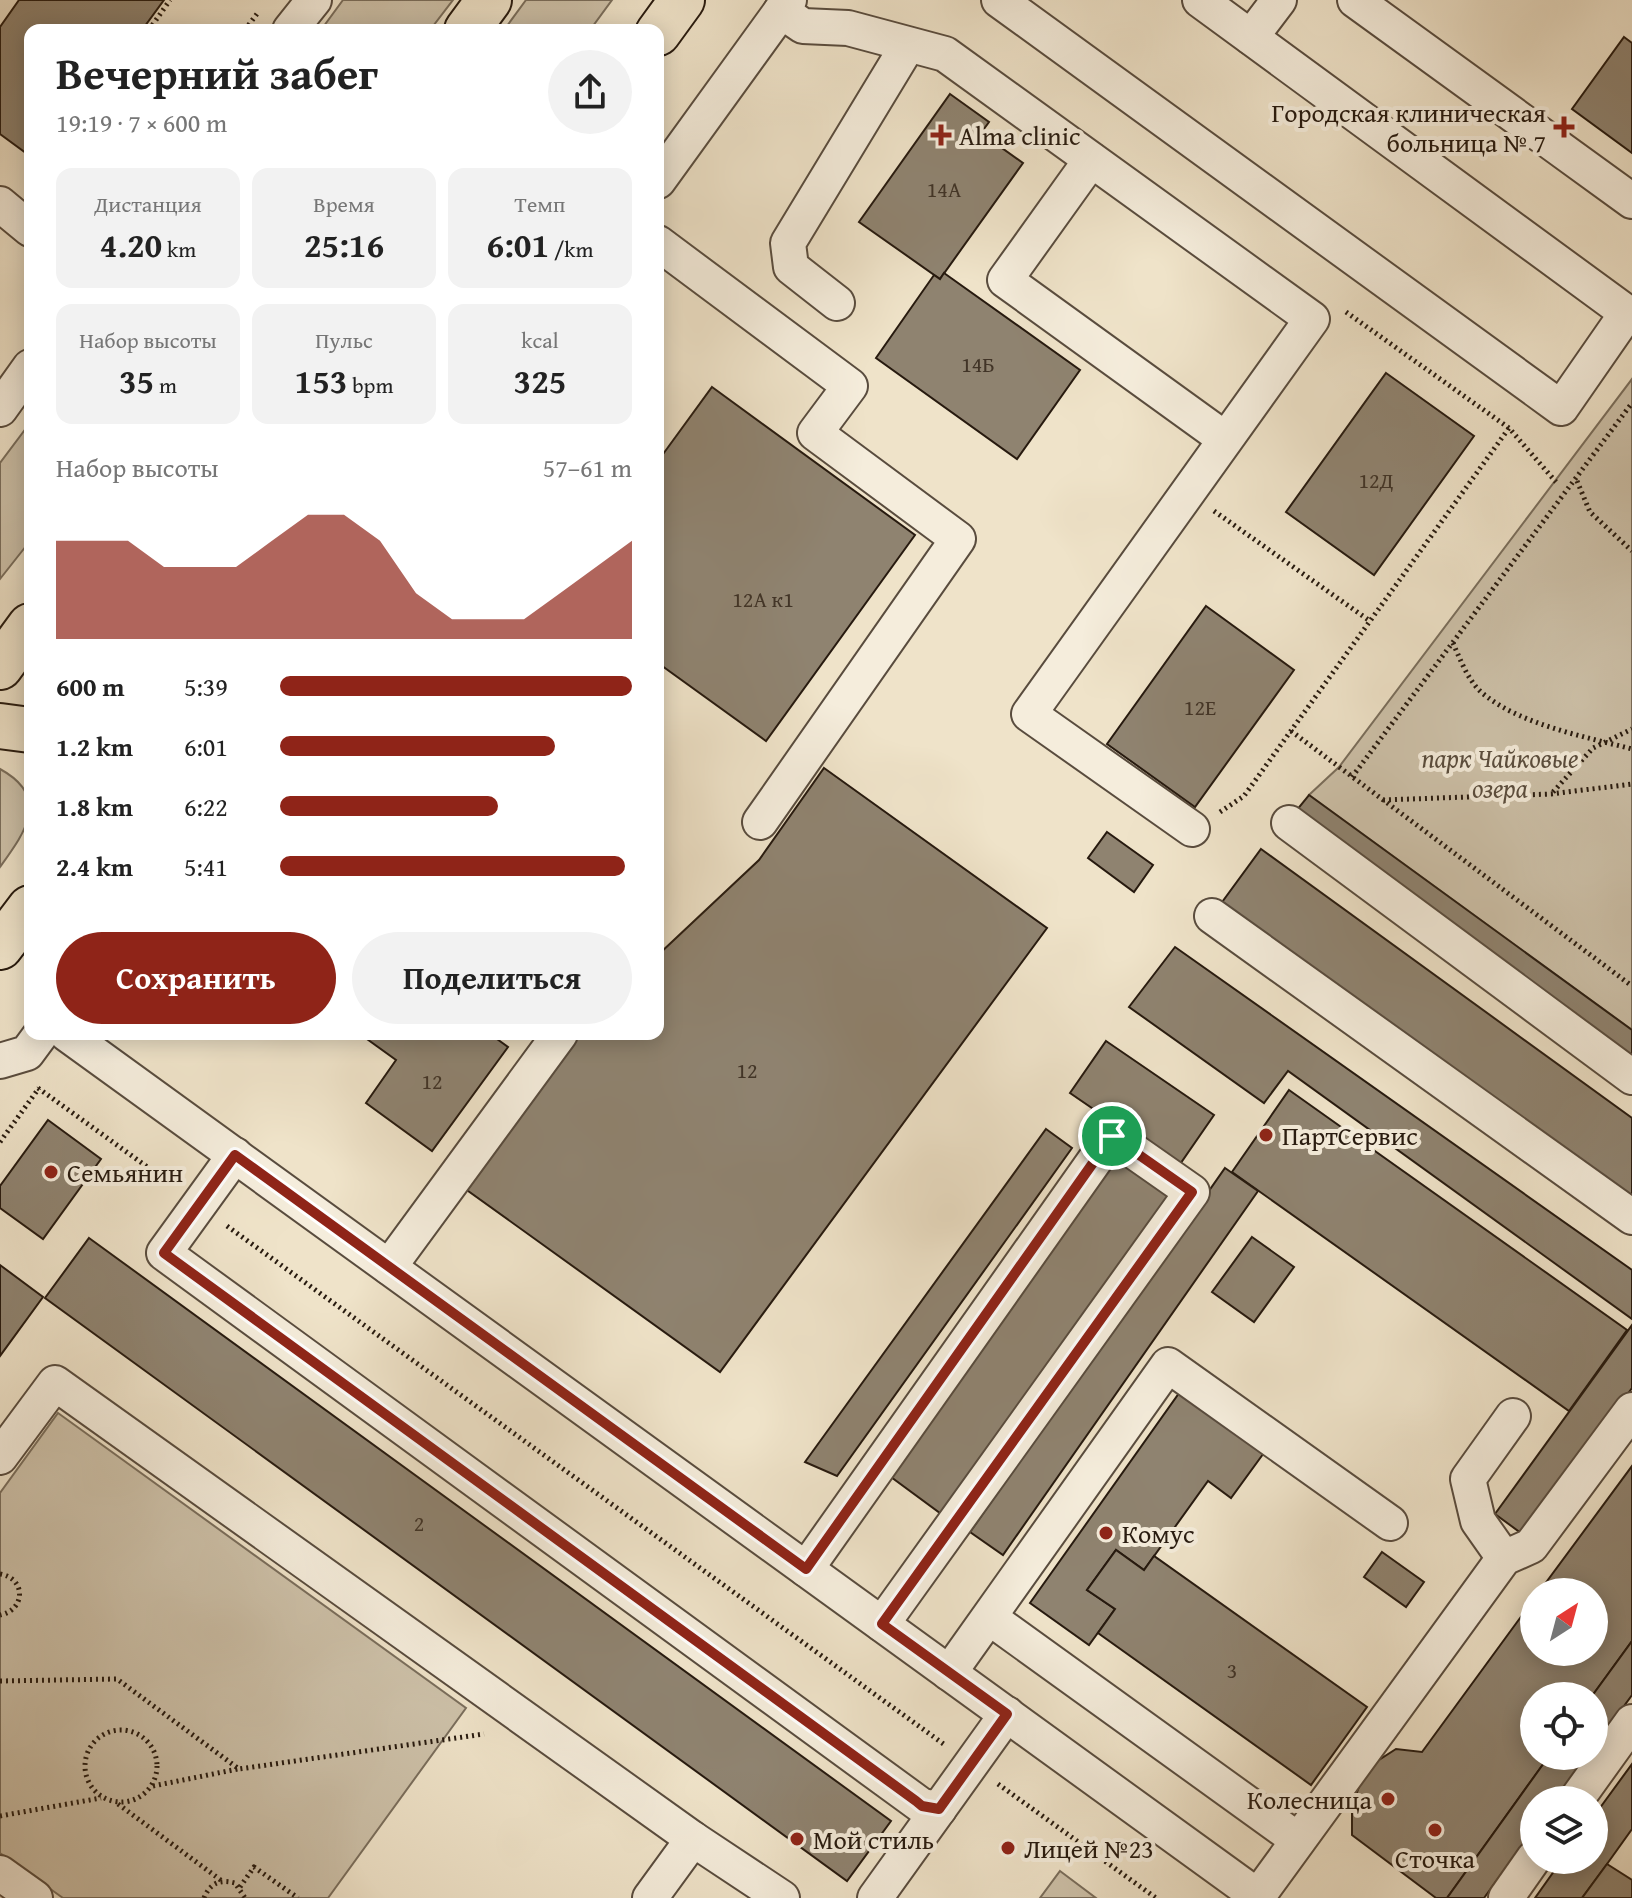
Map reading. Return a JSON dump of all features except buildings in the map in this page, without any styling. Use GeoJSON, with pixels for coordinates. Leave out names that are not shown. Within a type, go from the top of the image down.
{"type":"FeatureCollection","features":[{"type":"Feature","properties":{"kind":"main road"},"geometry":{"type":"LineString","coordinates":[[471,24],[489,0]]}},
{"type":"Feature","properties":{"kind":"main road"},"geometry":{"type":"LineString","coordinates":[[664,25],[682,0]]}},
{"type":"Feature","properties":{"kind":"main road"},"geometry":{"type":"LineString","coordinates":[[0,667],[24,634]]}},
{"type":"Feature","properties":{"kind":"main road"},"geometry":{"type":"LineString","coordinates":[[0,726],[24,729]]}},
{"type":"Feature","properties":{"kind":"main road"},"geometry":{"type":"LineString","coordinates":[[0,947],[24,916]]}},
{"type":"Feature","properties":{"kind":"street"},"geometry":{"type":"LineString","coordinates":[[295,24],[314,0]]}},
{"type":"Feature","properties":{"kind":"street"},"geometry":{"type":"LineString","coordinates":[[999,0],[1561,408],[1627,313],[1200,0]]}},
{"type":"Feature","properties":{"kind":"street"},"geometry":{"type":"LineString","coordinates":[[1251,37],[1279,0]]}},
{"type":"Feature","properties":{"kind":"street"},"geometry":{"type":"LineString","coordinates":[[1355,0],[1632,201]]}},
{"type":"Feature","properties":{"kind":"street"},"geometry":{"type":"LineString","coordinates":[[664,173],[785,5],[803,26],[848,28],[945,54],[1312,319],[1029,714],[1192,829]]}},
{"type":"Feature","properties":{"kind":"street"},"geometry":{"type":"LineString","coordinates":[[837,303],[791,267],[788,243],[908,45]]}},
{"type":"Feature","properties":{"kind":"street"},"geometry":{"type":"LineString","coordinates":[[1091,160],[1005,280],[1225,439]]}},
{"type":"Feature","properties":{"kind":"street"},"geometry":{"type":"LineString","coordinates":[[0,204],[24,224]]}},
{"type":"Feature","properties":{"kind":"street"},"geometry":{"type":"LineString","coordinates":[[664,247],[850,386],[815,433],[958,539],[760,822]]}},
{"type":"Feature","properties":{"kind":"street"},"geometry":{"type":"LineString","coordinates":[[0,409],[24,375]]}},
{"type":"Feature","properties":{"kind":"street"},"geometry":{"type":"LineString","coordinates":[[1289,823],[1632,1077]]}},
{"type":"Feature","properties":{"kind":"street"},"geometry":{"type":"LineString","coordinates":[[1212,916],[1632,1217]]}},
{"type":"Feature","properties":{"kind":"street"},"geometry":{"type":"LineString","coordinates":[[0,1061],[27,1053],[37,1040]]}},
{"type":"Feature","properties":{"kind":"street"},"geometry":{"type":"LineString","coordinates":[[75,1040],[1259,1897],[1504,1558],[1531,1546],[1632,1410]]}},
{"type":"Feature","properties":{"kind":"street"},"geometry":{"type":"LineString","coordinates":[[389,1267],[556,1040]]}},
{"type":"Feature","properties":{"kind":"street"},"geometry":{"type":"LineString","coordinates":[[806,1569],[1112,1136],[1192,1192],[882,1624]]}},
{"type":"Feature","properties":{"kind":"street"},"geometry":{"type":"LineString","coordinates":[[235,1155],[164,1253],[922,1806],[939,1809]]}},
{"type":"Feature","properties":{"kind":"street"},"geometry":{"type":"LineString","coordinates":[[949,1673],[1168,1365],[1390,1523]]}},
{"type":"Feature","properties":{"kind":"street"},"geometry":{"type":"LineString","coordinates":[[0,1457],[55,1383],[693,1839],[782,1898]]}},
{"type":"Feature","properties":{"kind":"street"},"geometry":{"type":"LineString","coordinates":[[1504,1558],[1478,1521],[1468,1479],[1513,1416]]}},
{"type":"Feature","properties":{"kind":"street"},"geometry":{"type":"LineString","coordinates":[[990,1618],[1298,1840]]}},
{"type":"Feature","properties":{"kind":"street"},"geometry":{"type":"LineString","coordinates":[[875,1898],[1007,1714]]}},
{"type":"Feature","properties":{"kind":"street"},"geometry":{"type":"LineString","coordinates":[[1586,1786],[1632,1722]]}},
{"type":"Feature","properties":{"kind":"street"},"geometry":{"type":"LineString","coordinates":[[650,1898],[693,1839]]}},
{"type":"Feature","properties":{"kind":"street"},"geometry":{"type":"LineString","coordinates":[[0,1873],[35,1898]]}},
{"type":"Feature","properties":{"kind":"street"},"geometry":{"type":"LineString","coordinates":[[1506,1898],[1523,1874]]}},
{"type":"Feature","properties":{"kind":"path"},"geometry":{"type":"LineString","coordinates":[[153,24],[170,0]]}},
{"type":"Feature","properties":{"kind":"path"},"geometry":{"type":"LineString","coordinates":[[1312,319],[1328,298],[1509,428],[1556,482]]}},
{"type":"Feature","properties":{"kind":"path"},"geometry":{"type":"LineString","coordinates":[[1352,777],[1629,412],[1632,403]]}},
{"type":"Feature","properties":{"kind":"path"},"geometry":{"type":"LineString","coordinates":[[1192,829],[1244,796],[1509,428]]}},
{"type":"Feature","properties":{"kind":"path"},"geometry":{"type":"LineString","coordinates":[[1576,480],[1590,512],[1632,551]]}},
{"type":"Feature","properties":{"kind":"path"},"geometry":{"type":"LineString","coordinates":[[1188,492],[1370,621]]}},
{"type":"Feature","properties":{"kind":"path"},"geometry":{"type":"LineString","coordinates":[[1453,643],[1468,675],[1484,695],[1522,717],[1632,749]]}},
{"type":"Feature","properties":{"kind":"path"},"geometry":{"type":"LineString","coordinates":[[1551,794],[1593,748],[1632,729]]}},
{"type":"Feature","properties":{"kind":"path"},"geometry":{"type":"LineString","coordinates":[[1291,731],[1632,986]]}},
{"type":"Feature","properties":{"kind":"path"},"geometry":{"type":"LineString","coordinates":[[1382,800],[1551,794],[1632,784]]}},
{"type":"Feature","properties":{"kind":"path"},"geometry":{"type":"LineString","coordinates":[[0,1142],[38,1088],[1156,1898]]}},
{"type":"Feature","properties":{"kind":"path"},"geometry":{"type":"LineString","coordinates":[[0,1574],[14,1579],[20,1598],[13,1609],[0,1615]]}},
{"type":"Feature","properties":{"kind":"path"},"geometry":{"type":"LineString","coordinates":[[0,1681],[117,1679],[239,1769]]}},
{"type":"Feature","properties":{"kind":"path"},"geometry":{"type":"LineString","coordinates":[[153,1786],[239,1769],[537,1727]]}},
{"type":"Feature","properties":{"kind":"path"},"geometry":{"type":"LineString","coordinates":[[117,1803],[144,1796],[153,1786],[158,1769],[152,1746],[141,1735],[126,1730],[113,1730],[89,1747],[85,1759],[91,1788],[102,1798],[117,1803],[222,1881],[235,1883],[245,1898]]}},
{"type":"Feature","properties":{"kind":"path"},"geometry":{"type":"LineString","coordinates":[[0,1816],[102,1798]]}},
{"type":"Feature","properties":{"kind":"path"},"geometry":{"type":"LineString","coordinates":[[240,1887],[254,1867],[298,1898]]}},
{"type":"Feature","properties":{"kind":"path"},"geometry":{"type":"LineString","coordinates":[[204,1898],[210,1887],[222,1881]]}},
{"type":"Feature","properties":{"kind":"green space"},"geometry":{"type":"Polygon","coordinates":[[[343,0],[453,0],[435,24],[325,24],[343,0]]]}},
{"type":"Feature","properties":{"kind":"green space"},"geometry":{"type":"Polygon","coordinates":[[[526,0],[612,0],[594,24],[508,24],[526,0]]]}},
{"type":"Feature","properties":{"kind":"green space","name":"парк Чайковые озера"},"geometry":{"type":"Polygon","coordinates":[[[1632,379],[1632,1030],[1309,795],[1339,767],[1632,379]]]}},
{"type":"Feature","properties":{"kind":"green space"},"geometry":{"type":"Polygon","coordinates":[[[24,431],[24,549],[0,579],[0,463],[24,431]]]}},
{"type":"Feature","properties":{"kind":"green space"},"geometry":{"type":"Polygon","coordinates":[[[0,769],[24,790],[24,830],[0,867],[0,769]]]}},
{"type":"Feature","properties":{"kind":"green space"},"geometry":{"type":"Polygon","coordinates":[[[58,1413],[466,1708],[328,1898],[63,1898],[0,1853],[0,1493],[58,1413]]]}},
{"type":"Feature","properties":{"kind":"green space"},"geometry":{"type":"Polygon","coordinates":[[[1060,1871],[1096,1898],[1040,1898],[1060,1871]]]}},
{"type":"Feature","properties":{"kind":"place","name":"Городская клиническая больница № 7"},"geometry":{"type":"Point","coordinates":[1564,127]}},
{"type":"Feature","properties":{"kind":"place","name":"Alma clinic"},"geometry":{"type":"Point","coordinates":[941,135]}},
{"type":"Feature","properties":{"kind":"place","name":"ПартСервис"},"geometry":{"type":"Point","coordinates":[1266,1135]}},
{"type":"Feature","properties":{"kind":"place","name":"Семьянин"},"geometry":{"type":"Point","coordinates":[51,1172]}},
{"type":"Feature","properties":{"kind":"place","name":"Комус"},"geometry":{"type":"Point","coordinates":[1106,1533]}},
{"type":"Feature","properties":{"kind":"place","name":"Колесница"},"geometry":{"type":"Point","coordinates":[1388,1799]}},
{"type":"Feature","properties":{"kind":"place","name":"Сточка"},"geometry":{"type":"Point","coordinates":[1435,1830]}},
{"type":"Feature","properties":{"kind":"place","name":"Мой стиль"},"geometry":{"type":"Point","coordinates":[797,1839]}},
{"type":"Feature","properties":{"kind":"place","name":"Лицей №23"},"geometry":{"type":"Point","coordinates":[1008,1848]}},
{"type":"Feature","properties":{"kind":"route"},"geometry":{"type":"LineString","coordinates":[[1112,1136],[1192,1192],[882,1624],[1007,1714],[939,1809],[922,1806],[164,1253],[235,1155],[806,1569],[1112,1136]]}}]}
